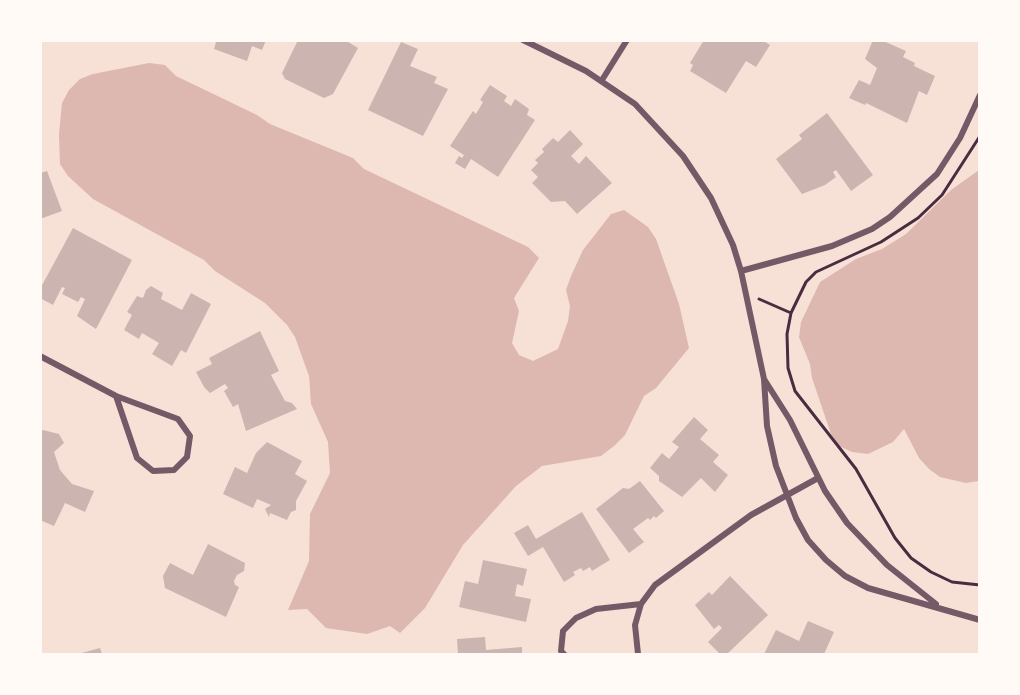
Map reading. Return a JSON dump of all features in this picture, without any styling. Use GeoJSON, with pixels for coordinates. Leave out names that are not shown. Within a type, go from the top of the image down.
{"type":"FeatureCollection","features":[{"type":"Feature","properties":{"kind":"street"},"geometry":{"type":"LineString","coordinates":[[522,40],[602,80],[635,104],[683,156],[711,198],[733,245],[741,271],[764,379],[767,426],[786,494],[808,540],[845,576],[868,588],[939,606],[980,620]]}},
{"type":"Feature","properties":{"kind":"street"},"geometry":{"type":"LineString","coordinates":[[602,80],[627,40]]}},
{"type":"Feature","properties":{"kind":"street"},"geometry":{"type":"LineString","coordinates":[[741,271],[832,246],[872,229],[890,217],[937,174],[960,138],[980,95]]}},
{"type":"Feature","properties":{"kind":"street"},"geometry":{"type":"LineString","coordinates":[[40,356],[116,396],[178,419],[190,436],[188,457],[174,470],[153,471],[137,458],[116,396]]}},
{"type":"Feature","properties":{"kind":"street"},"geometry":{"type":"LineString","coordinates":[[764,379],[790,420],[818,478],[847,523],[887,565],[939,606]]}},
{"type":"Feature","properties":{"kind":"street"},"geometry":{"type":"LineString","coordinates":[[638,654],[635,625],[641,604],[655,585],[751,515],[818,478]]}},
{"type":"Feature","properties":{"kind":"street"},"geometry":{"type":"LineString","coordinates":[[564,654],[561,651],[563,631],[576,618],[596,609],[641,604]]}},
{"type":"Feature","properties":{"kind":"path"},"geometry":{"type":"LineString","coordinates":[[745,293],[790,313],[787,334],[788,368],[795,391],[856,469],[895,538],[906,551],[931,572],[952,582],[980,585]]}},
{"type":"Feature","properties":{"kind":"shaded area"},"geometry":{"type":"Polygon","coordinates":[[[149,63],[165,65],[176,76],[257,115],[270,124],[353,158],[364,169],[528,247],[539,258],[514,298],[519,311],[512,343],[519,355],[533,361],[558,349],[568,321],[570,306],[566,290],[571,276],[583,250],[611,214],[624,210],[648,227],[656,239],[679,304],[689,348],[656,388],[644,396],[625,435],[614,446],[601,456],[542,466],[516,486],[463,545],[425,608],[400,633],[390,626],[367,634],[326,628],[307,609],[288,610],[309,561],[310,514],[330,473],[328,442],[311,404],[309,376],[295,337],[287,325],[265,303],[215,271],[204,260],[93,199],[68,176],[60,164],[59,134],[62,103],[69,90],[80,79],[93,74],[149,63]]]}},
{"type":"Feature","properties":{"kind":"shaded area"},"geometry":{"type":"Polygon","coordinates":[[[979,170],[979,481],[966,483],[940,477],[929,469],[919,458],[904,429],[893,442],[868,454],[852,452],[839,446],[831,434],[812,378],[810,364],[799,337],[801,322],[820,282],[856,259],[882,249],[906,234],[951,190],[979,170]]]}},
{"type":"Feature","properties":{"kind":"building"},"geometry":{"type":"Polygon","coordinates":[[[266,40],[262,50],[252,46],[247,61],[214,49],[216,42],[212,41],[266,40]]]}},
{"type":"Feature","properties":{"kind":"building"},"geometry":{"type":"Polygon","coordinates":[[[298,40],[345,40],[358,48],[333,94],[324,98],[285,79],[282,73],[298,40]]]}},
{"type":"Feature","properties":{"kind":"building"},"geometry":{"type":"Polygon","coordinates":[[[704,40],[762,40],[770,45],[756,67],[746,61],[726,93],[690,71],[693,65],[690,63],[704,40]]]}},
{"type":"Feature","properties":{"kind":"building"},"geometry":{"type":"Polygon","coordinates":[[[873,40],[881,40],[906,51],[903,57],[915,63],[914,66],[935,76],[927,95],[919,91],[907,123],[866,103],[865,105],[849,98],[859,80],[870,85],[877,68],[865,59],[873,40]]]}},
{"type":"Feature","properties":{"kind":"building"},"geometry":{"type":"Polygon","coordinates":[[[401,42],[418,49],[410,66],[437,77],[434,83],[448,89],[423,136],[368,110],[401,42]]]}},
{"type":"Feature","properties":{"kind":"building"},"geometry":{"type":"Polygon","coordinates":[[[490,85],[507,96],[504,101],[511,106],[515,99],[529,109],[527,115],[535,120],[498,177],[471,159],[465,169],[455,163],[459,156],[462,158],[464,155],[450,146],[473,111],[476,114],[483,102],[480,100],[490,85]]]}},
{"type":"Feature","properties":{"kind":"building"},"geometry":{"type":"Polygon","coordinates":[[[827,113],[873,175],[851,191],[836,170],[833,172],[836,177],[825,185],[802,194],[776,159],[802,139],[799,135],[827,113]]]}},
{"type":"Feature","properties":{"kind":"building"},"geometry":{"type":"Polygon","coordinates":[[[570,130],[583,144],[571,156],[579,164],[586,156],[612,183],[577,214],[565,201],[551,202],[532,183],[538,177],[531,170],[538,163],[535,160],[544,152],[542,149],[553,138],[558,142],[570,130]]]}},
{"type":"Feature","properties":{"kind":"building"},"geometry":{"type":"Polygon","coordinates":[[[47,171],[62,211],[40,219],[40,173],[47,171]]]}},
{"type":"Feature","properties":{"kind":"building"},"geometry":{"type":"Polygon","coordinates":[[[73,228],[132,260],[96,329],[77,316],[85,299],[81,297],[78,302],[62,294],[65,288],[62,287],[53,305],[40,298],[40,289],[73,228]]]}},
{"type":"Feature","properties":{"kind":"building"},"geometry":{"type":"Polygon","coordinates":[[[151,286],[163,293],[161,299],[182,310],[191,293],[211,304],[186,353],[181,350],[172,366],[152,354],[159,343],[142,333],[139,339],[124,330],[132,315],[127,312],[137,296],[143,298],[146,290],[151,286]]]}},
{"type":"Feature","properties":{"kind":"building"},"geometry":{"type":"Polygon","coordinates":[[[260,331],[279,371],[271,375],[285,401],[292,403],[297,409],[246,431],[238,404],[233,407],[224,391],[228,388],[225,384],[210,393],[196,372],[212,364],[209,358],[260,331]]]}},
{"type":"Feature","properties":{"kind":"building"},"geometry":{"type":"Polygon","coordinates":[[[694,417],[708,430],[700,439],[719,455],[713,462],[728,475],[715,492],[701,478],[682,497],[659,481],[659,476],[650,468],[662,453],[669,459],[679,447],[672,442],[694,417]]]}},
{"type":"Feature","properties":{"kind":"building"},"geometry":{"type":"Polygon","coordinates":[[[43,430],[59,434],[64,443],[54,452],[60,470],[72,484],[94,491],[85,512],[65,503],[54,526],[40,520],[40,432],[43,430]]]}},
{"type":"Feature","properties":{"kind":"building"},"geometry":{"type":"Polygon","coordinates":[[[267,442],[302,461],[295,474],[307,481],[296,501],[296,510],[291,512],[287,520],[270,513],[269,517],[265,509],[271,505],[257,499],[253,508],[223,494],[235,467],[247,473],[256,453],[267,442]]]}},
{"type":"Feature","properties":{"kind":"building"},"geometry":{"type":"Polygon","coordinates":[[[640,481],[664,511],[656,518],[654,516],[650,520],[648,518],[633,529],[644,542],[629,553],[596,509],[623,488],[629,489],[640,481]]]}},
{"type":"Feature","properties":{"kind":"building"},"geometry":{"type":"Polygon","coordinates":[[[582,512],[610,560],[592,571],[590,567],[583,571],[581,568],[573,572],[575,575],[564,582],[543,547],[528,556],[514,533],[528,525],[536,539],[582,512]]]}},
{"type":"Feature","properties":{"kind":"building"},"geometry":{"type":"Polygon","coordinates":[[[208,544],[245,563],[244,571],[237,575],[234,581],[239,587],[226,617],[165,588],[163,576],[170,563],[193,575],[208,544]]]}},
{"type":"Feature","properties":{"kind":"building"},"geometry":{"type":"Polygon","coordinates":[[[483,560],[527,569],[523,586],[517,584],[515,596],[531,599],[526,622],[459,607],[465,581],[478,584],[483,560]]]}},
{"type":"Feature","properties":{"kind":"building"},"geometry":{"type":"Polygon","coordinates":[[[730,576],[768,615],[727,654],[720,654],[708,642],[722,628],[719,625],[714,629],[695,605],[709,592],[712,595],[730,576]]]}},
{"type":"Feature","properties":{"kind":"building"},"geometry":{"type":"Polygon","coordinates":[[[808,621],[834,632],[824,654],[764,654],[776,630],[799,641],[808,621]]]}},
{"type":"Feature","properties":{"kind":"building"},"geometry":{"type":"Polygon","coordinates":[[[485,637],[486,650],[522,647],[522,654],[458,654],[457,639],[485,637]]]}},
{"type":"Feature","properties":{"kind":"building"},"geometry":{"type":"Polygon","coordinates":[[[100,648],[102,654],[78,654],[100,648]]]}}]}
